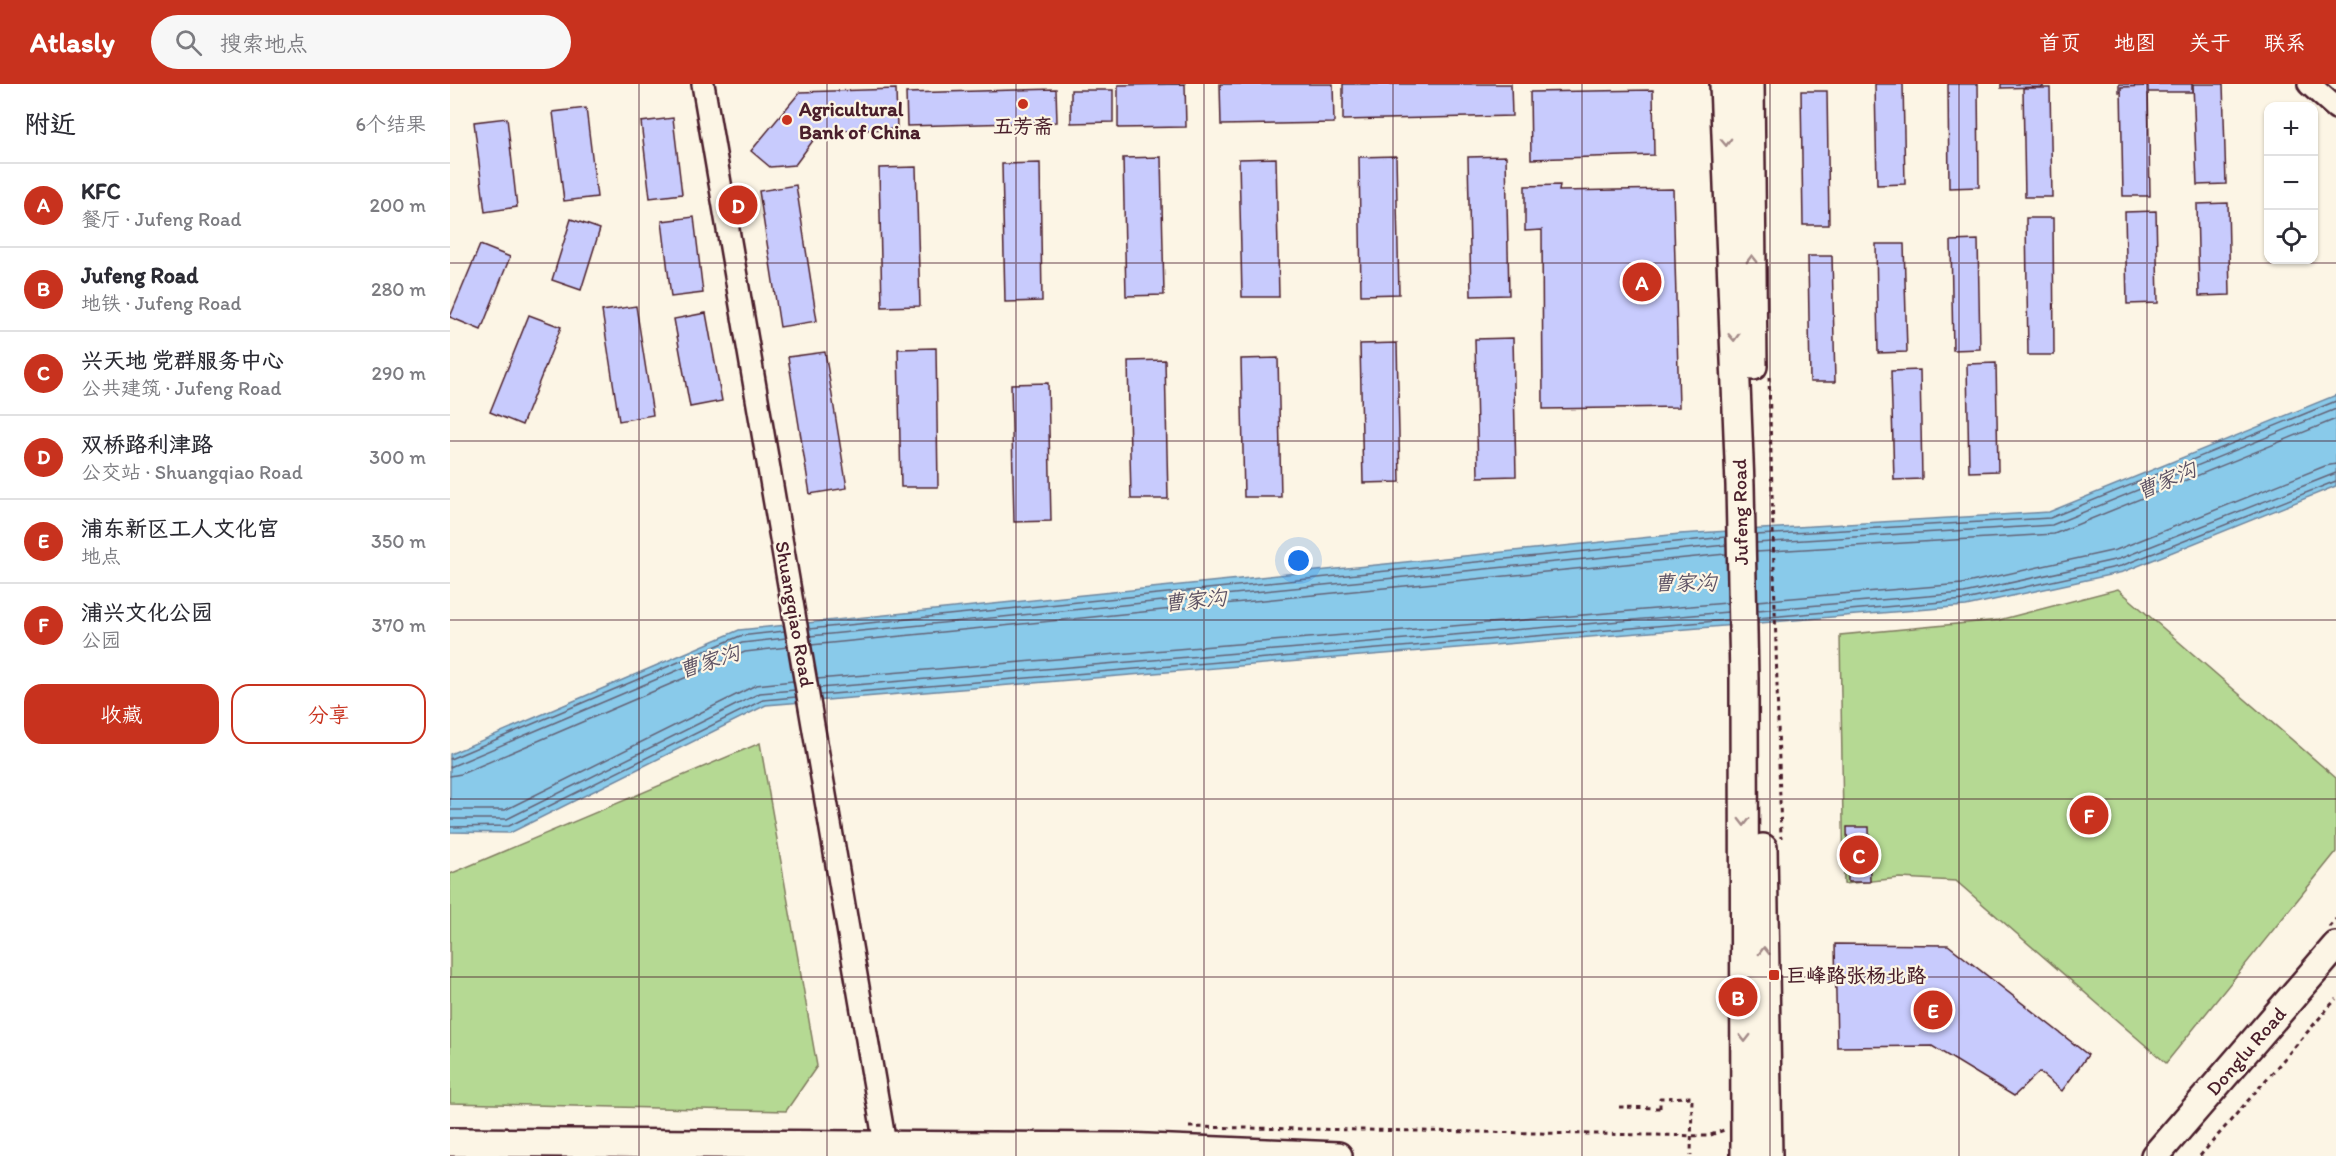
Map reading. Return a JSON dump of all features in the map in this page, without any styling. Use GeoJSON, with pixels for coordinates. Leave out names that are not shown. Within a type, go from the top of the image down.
{"type":"FeatureCollection","features":[{"type":"Feature","properties":{"kind":"main road","name":"Jufeng Road"},"geometry":{"type":"LineString","coordinates":[[1724,84],[1756,485]]}},
{"type":"Feature","properties":{"kind":"main road","name":"Jufeng Road"},"geometry":{"type":"LineString","coordinates":[[1750,84],[1768,1156]]}},
{"type":"Feature","properties":{"kind":"main road","name":"Jufeng Road"},"geometry":{"type":"LineString","coordinates":[[1745,1156],[1761,679]]}},
{"type":"Feature","properties":{"kind":"main road","name":"Donglu Road"},"geometry":{"type":"LineString","coordinates":[[2155,1156],[2336,946]]}},
{"type":"Feature","properties":{"kind":"main road","name":"Donglu Road"},"geometry":{"type":"LineString","coordinates":[[2178,1156],[2336,974]]}},
{"type":"Feature","properties":{"kind":"main road"},"geometry":{"type":"LineString","coordinates":[[450,1142],[886,1150],[1124,1147],[1338,1156]]}},
{"type":"Feature","properties":{"kind":"street","name":"Shuangqiao Road"},"geometry":{"type":"LineString","coordinates":[[703,84],[886,1150]]}},
{"type":"Feature","properties":{"kind":"street"},"geometry":{"type":"LineString","coordinates":[[2308,84],[2336,108]]}},
{"type":"Feature","properties":{"kind":"path"},"geometry":{"type":"LineString","coordinates":[[1756,485],[1761,679]]}},
{"type":"Feature","properties":{"kind":"path"},"geometry":{"type":"LineString","coordinates":[[2200,1156],[2336,999]]}},
{"type":"Feature","properties":{"kind":"path"},"geometry":{"type":"LineString","coordinates":[[1619,1107],[1660,1108],[1660,1098],[1692,1097],[1691,1156]]}},
{"type":"Feature","properties":{"kind":"path"},"geometry":{"type":"LineString","coordinates":[[1187,1127],[1708,1136],[1719,1133],[1729,1126]]}},
{"type":"Feature","properties":{"kind":"green space"},"geometry":{"type":"Polygon","coordinates":[[[2118,589],[2336,778],[2336,852],[2166,1063],[1956,881],[1900,878],[1844,884],[1840,635],[1999,620],[2118,589]]]}},
{"type":"Feature","properties":{"kind":"green space"},"geometry":{"type":"Polygon","coordinates":[[[760,743],[817,1066],[786,1111],[450,1103],[450,874],[760,743]]]}},
{"type":"Feature","properties":{"kind":"water","name":"曹家沟"},"geometry":{"type":"Polygon","coordinates":[[[2336,395],[2336,486],[2123,572],[1966,606],[766,705],[510,833],[450,832],[450,754],[739,630],[1680,534],[2049,512],[2336,395]]]}},
{"type":"Feature","properties":{"kind":"building"},"geometry":{"type":"Polygon","coordinates":[[[1185,84],[1186,127],[1118,128],[1118,85],[1185,84]]]}},
{"type":"Feature","properties":{"kind":"building"},"geometry":{"type":"Polygon","coordinates":[[[1220,84],[1333,84],[1334,123],[1221,125],[1220,84]]]}},
{"type":"Feature","properties":{"kind":"building"},"geometry":{"type":"Polygon","coordinates":[[[1343,84],[1511,84],[1512,116],[1343,120],[1343,84]]]}},
{"type":"Feature","properties":{"kind":"building"},"geometry":{"type":"Polygon","coordinates":[[[1875,84],[1903,84],[1905,184],[1877,185],[1875,84]]]}},
{"type":"Feature","properties":{"kind":"building"},"geometry":{"type":"Polygon","coordinates":[[[1948,84],[1978,84],[1979,187],[1949,188],[1948,84]]]}},
{"type":"Feature","properties":{"kind":"building"},"geometry":{"type":"Polygon","coordinates":[[[2001,84],[2043,84],[2043,87],[2001,88],[2001,84]]]}},
{"type":"Feature","properties":{"kind":"building"},"geometry":{"type":"Polygon","coordinates":[[[2119,84],[2192,84],[2192,92],[2119,92],[2119,84]]]}},
{"type":"Feature","properties":{"kind":"building"},"geometry":{"type":"Polygon","coordinates":[[[2193,84],[2223,84],[2226,184],[2197,185],[2193,84]]]}},
{"type":"Feature","properties":{"kind":"building"},"geometry":{"type":"Polygon","coordinates":[[[2148,86],[2150,196],[2123,196],[2121,87],[2148,86]]]}},
{"type":"Feature","properties":{"kind":"building"},"geometry":{"type":"Polygon","coordinates":[[[2023,88],[2050,88],[2052,197],[2025,197],[2023,88]]]}},
{"type":"Feature","properties":{"kind":"building"},"geometry":{"type":"Polygon","coordinates":[[[896,89],[897,129],[820,131],[795,165],[770,167],[751,151],[800,92],[896,89]]]}},
{"type":"Feature","properties":{"kind":"building"},"geometry":{"type":"Polygon","coordinates":[[[1056,89],[1057,122],[907,126],[906,93],[1056,89]]]}},
{"type":"Feature","properties":{"kind":"building"},"geometry":{"type":"Polygon","coordinates":[[[1071,90],[1113,90],[1113,122],[1071,123],[1071,90]]]}},
{"type":"Feature","properties":{"kind":"building"},"geometry":{"type":"Polygon","coordinates":[[[1653,90],[1654,155],[1531,159],[1530,92],[1653,90]]]}},
{"type":"Feature","properties":{"kind":"building"},"geometry":{"type":"Polygon","coordinates":[[[1801,91],[1827,91],[1829,225],[1803,225],[1801,91]]]}},
{"type":"Feature","properties":{"kind":"building"},"geometry":{"type":"Polygon","coordinates":[[[586,108],[597,197],[564,201],[553,112],[586,108]]]}},
{"type":"Feature","properties":{"kind":"building"},"geometry":{"type":"Polygon","coordinates":[[[507,118],[517,207],[485,212],[474,122],[507,118]]]}},
{"type":"Feature","properties":{"kind":"building"},"geometry":{"type":"Polygon","coordinates":[[[673,118],[682,194],[650,198],[641,122],[673,118]]]}},
{"type":"Feature","properties":{"kind":"building"},"geometry":{"type":"Polygon","coordinates":[[[1396,156],[1399,294],[1361,295],[1359,157],[1396,156]]]}},
{"type":"Feature","properties":{"kind":"building"},"geometry":{"type":"Polygon","coordinates":[[[1506,156],[1509,295],[1471,296],[1468,157],[1506,156]]]}},
{"type":"Feature","properties":{"kind":"building"},"geometry":{"type":"Polygon","coordinates":[[[1161,157],[1164,295],[1126,296],[1123,158],[1161,157]]]}},
{"type":"Feature","properties":{"kind":"building"},"geometry":{"type":"Polygon","coordinates":[[[1276,158],[1279,297],[1242,297],[1239,159],[1276,158]]]}},
{"type":"Feature","properties":{"kind":"building"},"geometry":{"type":"Polygon","coordinates":[[[1040,163],[1042,301],[1005,302],[1002,164],[1040,163]]]}},
{"type":"Feature","properties":{"kind":"building"},"geometry":{"type":"Polygon","coordinates":[[[916,167],[920,306],[882,307],[879,168],[916,167]]]}},
{"type":"Feature","properties":{"kind":"building"},"geometry":{"type":"Polygon","coordinates":[[[796,185],[817,321],[780,327],[759,191],[796,185]]]}},
{"type":"Feature","properties":{"kind":"building"},"geometry":{"type":"Polygon","coordinates":[[[1560,185],[1559,191],[1673,189],[1679,407],[1543,409],[1542,230],[1525,231],[1525,186],[1560,185]]]}},
{"type":"Feature","properties":{"kind":"building"},"geometry":{"type":"Polygon","coordinates":[[[2228,203],[2230,295],[2199,296],[2197,204],[2228,203]]]}},
{"type":"Feature","properties":{"kind":"building"},"geometry":{"type":"Polygon","coordinates":[[[2156,211],[2158,303],[2127,304],[2125,212],[2156,211]]]}},
{"type":"Feature","properties":{"kind":"building"},"geometry":{"type":"Polygon","coordinates":[[[694,217],[703,293],[671,297],[662,221],[694,217]]]}},
{"type":"Feature","properties":{"kind":"building"},"geometry":{"type":"Polygon","coordinates":[[[2026,218],[2053,218],[2054,355],[2028,355],[2026,218]]]}},
{"type":"Feature","properties":{"kind":"building"},"geometry":{"type":"Polygon","coordinates":[[[571,219],[600,229],[581,290],[552,280],[571,219]]]}},
{"type":"Feature","properties":{"kind":"building"},"geometry":{"type":"Polygon","coordinates":[[[1978,240],[1980,349],[1953,350],[1951,241],[1978,240]]]}},
{"type":"Feature","properties":{"kind":"building"},"geometry":{"type":"Polygon","coordinates":[[[1876,244],[1904,244],[1907,352],[1878,353],[1876,244]]]}},
{"type":"Feature","properties":{"kind":"building"},"geometry":{"type":"Polygon","coordinates":[[[480,245],[510,257],[481,330],[450,317],[480,245]]]}},
{"type":"Feature","properties":{"kind":"building"},"geometry":{"type":"Polygon","coordinates":[[[1808,256],[1832,256],[1835,382],[1810,382],[1808,256]]]}},
{"type":"Feature","properties":{"kind":"building"},"geometry":{"type":"Polygon","coordinates":[[[636,306],[653,415],[619,421],[602,311],[636,306]]]}},
{"type":"Feature","properties":{"kind":"building"},"geometry":{"type":"Polygon","coordinates":[[[706,313],[722,401],[690,407],[674,319],[706,313]]]}},
{"type":"Feature","properties":{"kind":"building"},"geometry":{"type":"Polygon","coordinates":[[[529,315],[561,327],[522,425],[490,412],[529,315]]]}},
{"type":"Feature","properties":{"kind":"building"},"geometry":{"type":"Polygon","coordinates":[[[1513,338],[1516,476],[1478,477],[1475,339],[1513,338]]]}},
{"type":"Feature","properties":{"kind":"building"},"geometry":{"type":"Polygon","coordinates":[[[1397,343],[1400,482],[1363,483],[1360,344],[1397,343]]]}},
{"type":"Feature","properties":{"kind":"building"},"geometry":{"type":"Polygon","coordinates":[[[936,348],[938,487],[901,487],[898,349],[936,348]]]}},
{"type":"Feature","properties":{"kind":"building"},"geometry":{"type":"Polygon","coordinates":[[[825,352],[847,488],[810,494],[788,357],[825,352]]]}},
{"type":"Feature","properties":{"kind":"building"},"geometry":{"type":"Polygon","coordinates":[[[1278,358],[1281,497],[1244,497],[1241,359],[1278,358]]]}},
{"type":"Feature","properties":{"kind":"building"},"geometry":{"type":"Polygon","coordinates":[[[1165,360],[1168,499],[1131,499],[1128,361],[1165,360]]]}},
{"type":"Feature","properties":{"kind":"building"},"geometry":{"type":"Polygon","coordinates":[[[1996,363],[1998,471],[1969,472],[1967,364],[1996,363]]]}},
{"type":"Feature","properties":{"kind":"building"},"geometry":{"type":"Polygon","coordinates":[[[1920,370],[1922,479],[1894,480],[1891,371],[1920,370]]]}},
{"type":"Feature","properties":{"kind":"building"},"geometry":{"type":"Polygon","coordinates":[[[1048,383],[1051,521],[1014,522],[1011,384],[1048,383]]]}},
{"type":"Feature","properties":{"kind":"building"},"geometry":{"type":"Polygon","coordinates":[[[1847,827],[1869,827],[1870,882],[1848,882],[1847,827]]]}},
{"type":"Feature","properties":{"kind":"building"},"geometry":{"type":"Polygon","coordinates":[[[1835,944],[1948,945],[2088,1055],[2062,1091],[2039,1072],[2014,1096],[1932,1046],[1837,1047],[1835,944]]]}},
{"type":"Feature","properties":{"kind":"place","name":"五芳斋"},"geometry":{"type":"Point","coordinates":[1023,104]}},
{"type":"Feature","properties":{"kind":"place","name":"Agricultural Bank of China"},"geometry":{"type":"Point","coordinates":[787,120]}},
{"type":"Feature","properties":{"kind":"place","name":"双桥路利津路"},"geometry":{"type":"Point","coordinates":[738,205]}},
{"type":"Feature","properties":{"kind":"place","name":"KFC"},"geometry":{"type":"Point","coordinates":[1642,282]}},
{"type":"Feature","properties":{"kind":"place","name":"浦兴文化公园"},"geometry":{"type":"Point","coordinates":[2089,815]}},
{"type":"Feature","properties":{"kind":"place","name":"兴天地 党群服务中心"},"geometry":{"type":"Point","coordinates":[1859,855]}},
{"type":"Feature","properties":{"kind":"place","name":"巨峰路张杨北路"},"geometry":{"type":"Point","coordinates":[1774,975]}},
{"type":"Feature","properties":{"kind":"place","name":"Jufeng Road"},"geometry":{"type":"Point","coordinates":[1738,997]}},
{"type":"Feature","properties":{"kind":"place","name":"浦东新区工人文化宫"},"geometry":{"type":"Point","coordinates":[1933,1010]}}]}
